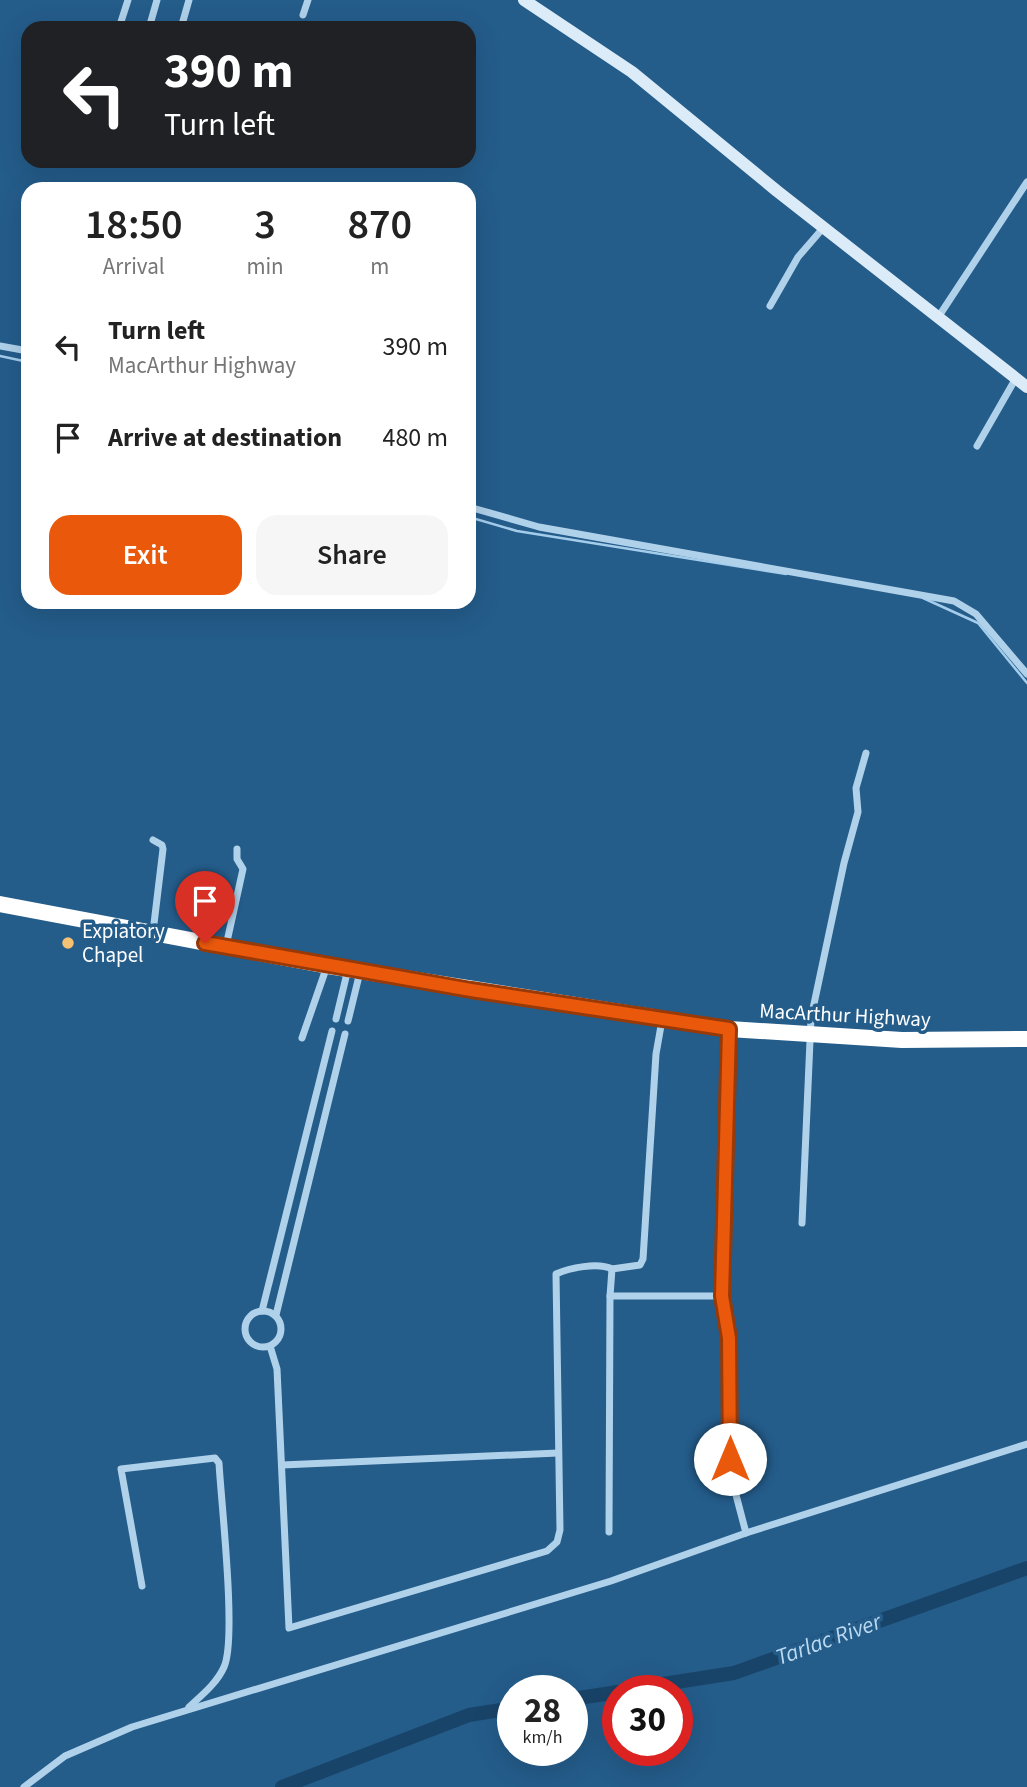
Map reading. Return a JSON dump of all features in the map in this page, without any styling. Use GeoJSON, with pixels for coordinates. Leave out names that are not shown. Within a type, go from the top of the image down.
{"type":"FeatureCollection","features":[{"type":"Feature","properties":{"kind":"highway","name":"MacArthur Highway"},"geometry":{"type":"LineString","coordinates":[[0,904],[354,971],[729,1029],[810,1037],[916,1041],[1027,1039]]}},
{"type":"Feature","properties":{"kind":"street"},"geometry":{"type":"LineString","coordinates":[[121,21],[128,0]]}},
{"type":"Feature","properties":{"kind":"street"},"geometry":{"type":"LineString","coordinates":[[151,21],[157,0]]}},
{"type":"Feature","properties":{"kind":"street"},"geometry":{"type":"LineString","coordinates":[[183,21],[188,0]]}},
{"type":"Feature","properties":{"kind":"street"},"geometry":{"type":"LineString","coordinates":[[303,15],[308,0]]}},
{"type":"Feature","properties":{"kind":"street"},"geometry":{"type":"LineString","coordinates":[[524,0],[619,61],[1027,387]]}},
{"type":"Feature","properties":{"kind":"street"},"geometry":{"type":"LineString","coordinates":[[939,316],[1027,182]]}},
{"type":"Feature","properties":{"kind":"street"},"geometry":{"type":"LineString","coordinates":[[770,306],[798,257],[824,227]]}},
{"type":"Feature","properties":{"kind":"street"},"geometry":{"type":"LineString","coordinates":[[0,346],[21,350]]}},
{"type":"Feature","properties":{"kind":"street"},"geometry":{"type":"LineString","coordinates":[[977,446],[1016,378]]}},
{"type":"Feature","properties":{"kind":"street"},"geometry":{"type":"LineString","coordinates":[[476,509],[540,527],[954,601],[976,614],[1027,674]]}},
{"type":"Feature","properties":{"kind":"street"},"geometry":{"type":"LineString","coordinates":[[802,1223],[811,1018],[858,812],[856,788],[866,753]]}},
{"type":"Feature","properties":{"kind":"street"},"geometry":{"type":"LineString","coordinates":[[153,840],[162,845],[163,849],[153,933]]}},
{"type":"Feature","properties":{"kind":"street"},"geometry":{"type":"LineString","coordinates":[[226,947],[243,869],[237,859],[237,849]]}},
{"type":"Feature","properties":{"kind":"street"},"geometry":{"type":"LineString","coordinates":[[302,1038],[328,966]]}},
{"type":"Feature","properties":{"kind":"street"},"geometry":{"type":"LineString","coordinates":[[336,1018],[354,971]]}},
{"type":"Feature","properties":{"kind":"street"},"geometry":{"type":"LineString","coordinates":[[348,1021],[354,971]]}},
{"type":"Feature","properties":{"kind":"street"},"geometry":{"type":"LineString","coordinates":[[270,1346],[277,1369],[289,1628],[547,1551],[557,1542],[559,1530],[556,1274],[582,1268],[606,1266],[612,1269],[640,1265],[643,1258],[656,1054],[662,1020]]}},
{"type":"Feature","properties":{"kind":"street"},"geometry":{"type":"LineString","coordinates":[[729,1029],[722,1296],[729,1338],[730,1472],[746,1533]]}},
{"type":"Feature","properties":{"kind":"street"},"geometry":{"type":"LineString","coordinates":[[262,1311],[332,1031]]}},
{"type":"Feature","properties":{"kind":"street"},"geometry":{"type":"LineString","coordinates":[[276,1315],[345,1034]]}},
{"type":"Feature","properties":{"kind":"street"},"geometry":{"type":"LineString","coordinates":[[314,1105],[327,1106]]}},
{"type":"Feature","properties":{"kind":"street"},"geometry":{"type":"LineString","coordinates":[[298,1169],[311,1172]]}},
{"type":"Feature","properties":{"kind":"street"},"geometry":{"type":"LineString","coordinates":[[281,1235],[294,1238]]}},
{"type":"Feature","properties":{"kind":"street"},"geometry":{"type":"LineString","coordinates":[[609,1532],[612,1269]]}},
{"type":"Feature","properties":{"kind":"street"},"geometry":{"type":"LineString","coordinates":[[610,1296],[722,1296]]}},
{"type":"Feature","properties":{"kind":"street"},"geometry":{"type":"LineString","coordinates":[[262,1311],[276,1315],[281,1323],[281,1332],[270,1346],[253,1344],[246,1337],[248,1317],[262,1311]]}},
{"type":"Feature","properties":{"kind":"street"},"geometry":{"type":"LineString","coordinates":[[24,1787],[65,1756],[102,1737],[611,1581],[746,1533],[1027,1444]]}},
{"type":"Feature","properties":{"kind":"street"},"geometry":{"type":"LineString","coordinates":[[282,1465],[558,1453]]}},
{"type":"Feature","properties":{"kind":"street"},"geometry":{"type":"LineString","coordinates":[[142,1586],[121,1469],[215,1458],[219,1464],[224,1541],[228,1618],[226,1664],[217,1680],[186,1710]]}},
{"type":"Feature","properties":{"kind":"waterway"},"geometry":{"type":"LineString","coordinates":[[0,356],[21,360]]}},
{"type":"Feature","properties":{"kind":"waterway"},"geometry":{"type":"LineString","coordinates":[[476,519],[517,531],[786,574]]}},
{"type":"Feature","properties":{"kind":"waterway"},"geometry":{"type":"LineString","coordinates":[[923,598],[978,623],[1027,683]]}},
{"type":"Feature","properties":{"kind":"waterway","name":"Tarlac River"},"geometry":{"type":"LineString","coordinates":[[693,1679],[734,1673],[1027,1568]]}},
{"type":"Feature","properties":{"kind":"waterway","name":"Tarlac River"},"geometry":{"type":"LineString","coordinates":[[588,1697],[602,1694]]}},
{"type":"Feature","properties":{"kind":"waterway","name":"Tarlac River"},"geometry":{"type":"LineString","coordinates":[[282,1787],[469,1715],[497,1711]]}},
{"type":"Feature","properties":{"kind":"place","name":"Expiatory Chapel"},"geometry":{"type":"Point","coordinates":[68,943]}},
{"type":"Feature","properties":{"kind":"route"},"geometry":{"type":"LineString","coordinates":[[205,943],[626,1016],[729,1029],[722,1296],[729,1330],[730,1459]]}}]}
